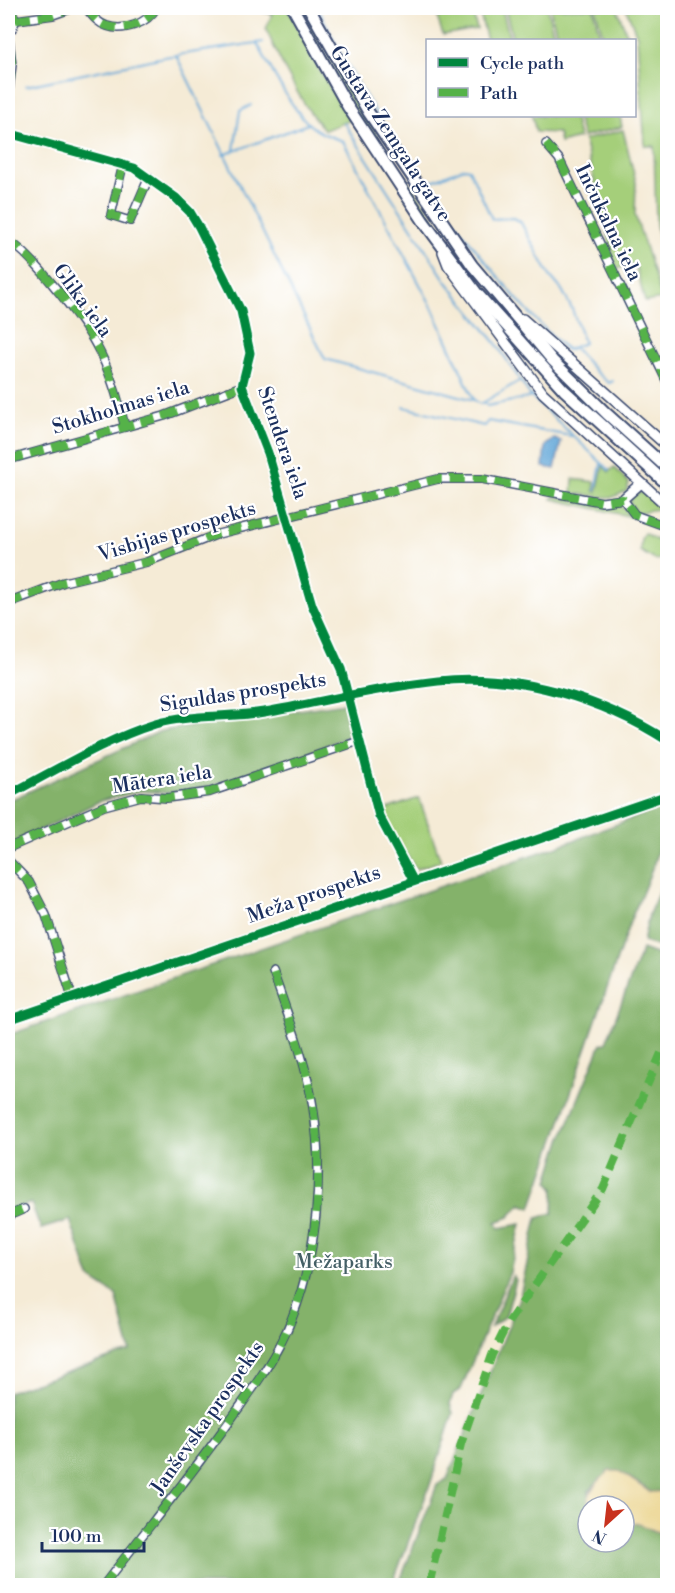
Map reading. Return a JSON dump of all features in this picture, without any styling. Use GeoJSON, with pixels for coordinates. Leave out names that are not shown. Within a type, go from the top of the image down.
{"type":"FeatureCollection","features":[{"type":"Feature","properties":{"kind":"main road","name":"Gustava Zemgala gatve"},"geometry":{"type":"LineString","coordinates":[[293,8],[348,107],[442,247],[524,349],[620,444],[668,485]]}},
{"type":"Feature","properties":{"kind":"main road","name":"Gustava Zemgala gatve"},"geometry":{"type":"LineString","coordinates":[[309,8],[342,70],[369,113],[445,227],[486,282],[553,361],[629,435],[668,469]]}},
{"type":"Feature","properties":{"kind":"street"},"geometry":{"type":"LineString","coordinates":[[16,20],[53,15],[73,8]]}},
{"type":"Feature","properties":{"kind":"street"},"geometry":{"type":"LineString","coordinates":[[86,8],[96,20],[116,28],[138,24],[148,19],[156,8]]}},
{"type":"Feature","properties":{"kind":"street"},"geometry":{"type":"LineString","coordinates":[[8,10],[12,12],[16,20]]}},
{"type":"Feature","properties":{"kind":"street"},"geometry":{"type":"LineString","coordinates":[[8,98],[12,67],[8,30],[12,29],[16,20]]}},
{"type":"Feature","properties":{"kind":"street","name":"Stendera iela"},"geometry":{"type":"LineString","coordinates":[[8,133],[123,165],[149,177],[190,212],[241,312],[250,353],[242,386],[268,453],[310,598],[341,669],[379,816],[413,880]]}},
{"type":"Feature","properties":{"kind":"street","name":"Inčukalna iela"},"geometry":{"type":"LineString","coordinates":[[546,144],[559,159],[668,384]]}},
{"type":"Feature","properties":{"kind":"street"},"geometry":{"type":"LineString","coordinates":[[123,165],[111,215],[130,220],[149,177]]}},
{"type":"Feature","properties":{"kind":"street","name":"Glika iela"},"geometry":{"type":"LineString","coordinates":[[8,241],[26,253],[96,344],[116,392],[125,427]]}},
{"type":"Feature","properties":{"kind":"street","name":"Gustava Zemgala gatve"},"geometry":{"type":"LineString","coordinates":[[442,247],[448,265],[543,393],[640,484],[668,507]]}},
{"type":"Feature","properties":{"kind":"street","name":"Gustava Zemgala gatve"},"geometry":{"type":"LineString","coordinates":[[486,282],[544,340],[586,373],[668,447]]}},
{"type":"Feature","properties":{"kind":"street","name":"Stokholmas iela"},"geometry":{"type":"LineString","coordinates":[[8,460],[164,416],[242,386]]}},
{"type":"Feature","properties":{"kind":"street","name":"Visbijas prospekts"},"geometry":{"type":"LineString","coordinates":[[8,603],[64,582],[147,562],[218,534],[438,478],[482,479],[602,502],[623,499]]}},
{"type":"Feature","properties":{"kind":"street"},"geometry":{"type":"LineString","coordinates":[[640,484],[623,499],[635,515],[668,527]]}},
{"type":"Feature","properties":{"kind":"street","name":"Siguldas prospekts"},"geometry":{"type":"LineString","coordinates":[[8,795],[126,735],[156,724],[261,713],[348,695],[439,681],[500,682],[588,700],[643,725],[668,741]]}},
{"type":"Feature","properties":{"kind":"street","name":"Mātera iela"},"geometry":{"type":"LineString","coordinates":[[8,848],[104,806],[141,796],[167,798],[210,792],[359,741]]}},
{"type":"Feature","properties":{"kind":"street","name":"Meža prospekts"},"geometry":{"type":"LineString","coordinates":[[8,1020],[413,880],[668,795]]}},
{"type":"Feature","properties":{"kind":"street"},"geometry":{"type":"LineString","coordinates":[[8,860],[28,882],[46,915],[72,998]]}},
{"type":"Feature","properties":{"kind":"street","name":"Janševska prospekts"},"geometry":{"type":"LineString","coordinates":[[103,1586],[180,1491],[250,1393],[279,1347],[299,1298],[314,1234],[316,1169],[314,1109],[306,1071],[273,972]]}},
{"type":"Feature","properties":{"kind":"street"},"geometry":{"type":"LineString","coordinates":[[8,1216],[24,1209]]}},
{"type":"Feature","properties":{"kind":"green space"},"geometry":{"type":"Polygon","coordinates":[[[255,8],[288,8],[320,71],[351,120],[325,130],[317,121],[292,82],[266,29],[272,14],[255,8]]]}},
{"type":"Feature","properties":{"kind":"green space"},"geometry":{"type":"Polygon","coordinates":[[[297,8],[303,8],[366,118],[415,192],[468,265],[525,335],[621,434],[619,436],[563,382],[493,307],[452,254],[381,151],[297,8]]]}},
{"type":"Feature","properties":{"kind":"green space"},"geometry":{"type":"Polygon","coordinates":[[[481,8],[502,8],[510,39],[487,39],[479,11],[481,8]]]}},
{"type":"Feature","properties":{"kind":"green space"},"geometry":{"type":"Polygon","coordinates":[[[505,8],[547,8],[555,39],[513,39],[505,8]]]}},
{"type":"Feature","properties":{"kind":"green space"},"geometry":{"type":"Polygon","coordinates":[[[550,8],[593,8],[601,39],[558,39],[550,8]]]}},
{"type":"Feature","properties":{"kind":"green space"},"geometry":{"type":"Polygon","coordinates":[[[595,8],[617,8],[629,39],[604,39],[595,8]]]}},
{"type":"Feature","properties":{"kind":"green space"},"geometry":{"type":"Polygon","coordinates":[[[626,8],[667,8],[667,299],[656,223],[654,146],[645,146],[637,36],[626,8]]]}},
{"type":"Feature","properties":{"kind":"green space"},"geometry":{"type":"Polygon","coordinates":[[[472,10],[477,29],[443,35],[437,17],[472,10]]]}},
{"type":"Feature","properties":{"kind":"green space"},"geometry":{"type":"Polygon","coordinates":[[[532,117],[574,117],[579,138],[560,143],[558,133],[536,132],[532,117]]]}},
{"type":"Feature","properties":{"kind":"green space"},"geometry":{"type":"Polygon","coordinates":[[[577,117],[620,117],[622,127],[583,137],[577,117]]]}},
{"type":"Feature","properties":{"kind":"green space"},"geometry":{"type":"Polygon","coordinates":[[[623,130],[636,182],[635,215],[662,299],[645,302],[635,264],[616,269],[584,140],[623,130]]]}},
{"type":"Feature","properties":{"kind":"green space"},"geometry":{"type":"Polygon","coordinates":[[[603,466],[609,472],[614,467],[629,483],[627,491],[611,498],[572,493],[573,479],[595,482],[594,491],[597,492],[603,466]]]}},
{"type":"Feature","properties":{"kind":"green space"},"geometry":{"type":"Polygon","coordinates":[[[644,492],[667,512],[667,516],[657,509],[636,513],[629,501],[637,493],[644,492]]]}},
{"type":"Feature","properties":{"kind":"green space"},"geometry":{"type":"Polygon","coordinates":[[[554,496],[604,505],[617,503],[633,517],[552,499],[554,496]]]}},
{"type":"Feature","properties":{"kind":"green space"},"geometry":{"type":"Polygon","coordinates":[[[644,533],[658,541],[667,541],[666,558],[655,560],[640,551],[644,533]]]}},
{"type":"Feature","properties":{"kind":"green space"},"geometry":{"type":"Polygon","coordinates":[[[344,703],[349,736],[297,758],[209,787],[168,793],[140,791],[100,801],[8,846],[8,801],[161,731],[344,703]]]}},
{"type":"Feature","properties":{"kind":"green space"},"geometry":{"type":"Polygon","coordinates":[[[419,798],[441,861],[416,869],[393,835],[384,810],[419,798]]]}},
{"type":"Feature","properties":{"kind":"green space","name":"Mežaparks"},"geometry":{"type":"Polygon","coordinates":[[[665,806],[662,835],[654,864],[631,919],[531,1208],[521,1204],[509,1217],[496,1222],[499,1228],[521,1224],[510,1272],[461,1389],[453,1394],[450,1404],[453,1413],[430,1485],[392,1585],[8,1585],[8,1392],[130,1351],[116,1295],[90,1278],[70,1220],[41,1229],[31,1203],[8,1212],[8,1035],[561,845],[665,806]]]}},
{"type":"Feature","properties":{"kind":"green space"},"geometry":{"type":"Polygon","coordinates":[[[667,873],[667,936],[663,948],[643,942],[649,914],[667,873]]]}},
{"type":"Feature","properties":{"kind":"green space"},"geometry":{"type":"Polygon","coordinates":[[[642,949],[661,956],[657,967],[668,971],[667,1491],[651,1492],[627,1476],[609,1471],[589,1490],[589,1494],[576,1494],[576,1554],[636,1554],[636,1524],[639,1524],[667,1536],[667,1585],[398,1586],[437,1485],[447,1479],[519,1300],[537,1218],[553,1213],[554,1188],[548,1181],[560,1143],[601,1044],[606,1043],[642,949]]]}},
{"type":"Feature","properties":{"kind":"green space"},"geometry":{"type":"Polygon","coordinates":[[[513,1275],[516,1280],[506,1316],[491,1327],[513,1275]]]}},
{"type":"Feature","properties":{"kind":"sand"},"geometry":{"type":"Polygon","coordinates":[[[609,1471],[619,1471],[650,1492],[667,1491],[667,1536],[636,1524],[636,1494],[590,1494],[609,1471]]]}},
{"type":"Feature","properties":{"kind":"water"},"geometry":{"type":"Polygon","coordinates":[[[554,439],[561,441],[555,469],[543,467],[545,446],[554,439]]]}},
{"type":"Feature","properties":{"kind":"waterway"},"geometry":{"type":"LineString","coordinates":[[318,8],[347,65],[381,122],[419,176],[438,202],[510,291],[552,336],[567,350],[584,343],[572,309],[562,290],[550,276],[520,221],[513,218],[492,219],[469,169],[464,168],[425,184]]}},
{"type":"Feature","properties":{"kind":"waterway"},"geometry":{"type":"LineString","coordinates":[[26,86],[164,57],[263,42]]}},
{"type":"Feature","properties":{"kind":"waterway"},"geometry":{"type":"LineString","coordinates":[[257,43],[295,109],[317,130],[343,141],[432,307],[474,400],[481,404],[519,381]]}},
{"type":"Feature","properties":{"kind":"waterway"},"geometry":{"type":"LineString","coordinates":[[176,55],[325,359],[474,400]]}},
{"type":"Feature","properties":{"kind":"waterway"},"geometry":{"type":"LineString","coordinates":[[234,150],[240,111],[251,105]]}},
{"type":"Feature","properties":{"kind":"waterway"},"geometry":{"type":"LineString","coordinates":[[344,123],[446,281],[495,342],[530,395],[609,470]]}},
{"type":"Feature","properties":{"kind":"waterway"},"geometry":{"type":"LineString","coordinates":[[223,155],[308,124]]}},
{"type":"Feature","properties":{"kind":"waterway"},"geometry":{"type":"LineString","coordinates":[[574,348],[597,373],[609,383],[613,381]]}},
{"type":"Feature","properties":{"kind":"waterway"},"geometry":{"type":"LineString","coordinates":[[484,402],[487,406],[532,397]]}},
{"type":"Feature","properties":{"kind":"waterway"},"geometry":{"type":"LineString","coordinates":[[404,407],[484,426],[488,421],[571,436]]}},
{"type":"Feature","properties":{"kind":"waterway"},"geometry":{"type":"LineString","coordinates":[[596,490],[601,464]]}},
{"type":"Feature","properties":{"kind":"marked path"},"geometry":{"type":"LineString","coordinates":[[16,20],[53,15],[73,8]]}},
{"type":"Feature","properties":{"kind":"marked path"},"geometry":{"type":"LineString","coordinates":[[86,8],[100,23],[114,28],[135,25],[147,18],[156,8]]}},
{"type":"Feature","properties":{"kind":"marked path"},"geometry":{"type":"LineString","coordinates":[[8,11],[12,12],[16,20],[12,29],[8,30],[12,65],[8,98]]}},
{"type":"Feature","properties":{"kind":"marked path"},"geometry":{"type":"LineString","coordinates":[[546,144],[559,159],[668,384]]}},
{"type":"Feature","properties":{"kind":"marked path"},"geometry":{"type":"LineString","coordinates":[[123,165],[111,215],[130,221],[149,177]]}},
{"type":"Feature","properties":{"kind":"marked path"},"geometry":{"type":"LineString","coordinates":[[8,241],[42,272],[90,334],[109,375],[125,427]]}},
{"type":"Feature","properties":{"kind":"marked path"},"geometry":{"type":"LineString","coordinates":[[8,460],[164,416],[242,386]]}},
{"type":"Feature","properties":{"kind":"marked path"},"geometry":{"type":"LineString","coordinates":[[8,603],[64,582],[147,562],[218,534],[438,479],[482,479],[602,502],[623,499],[635,515],[668,527]]}},
{"type":"Feature","properties":{"kind":"marked path"},"geometry":{"type":"LineString","coordinates":[[8,848],[104,806],[141,796],[167,798],[210,792],[359,741]]}},
{"type":"Feature","properties":{"kind":"marked path"},"geometry":{"type":"LineString","coordinates":[[8,860],[29,882],[46,915],[72,997]]}},
{"type":"Feature","properties":{"kind":"marked path"},"geometry":{"type":"LineString","coordinates":[[103,1586],[198,1464],[255,1386],[279,1346],[301,1294],[313,1241],[316,1214],[318,1187],[316,1133],[306,1073],[273,972]]}},
{"type":"Feature","properties":{"kind":"marked path"},"geometry":{"type":"LineString","coordinates":[[429,1586],[461,1444],[492,1355],[509,1321],[603,1189],[661,1053]]}},
{"type":"Feature","properties":{"kind":"marked path"},"geometry":{"type":"LineString","coordinates":[[8,1216],[24,1209]]}},
{"type":"Feature","properties":{"kind":"cycle path"},"geometry":{"type":"LineString","coordinates":[[8,133],[134,168],[176,198],[190,212],[199,227],[241,311],[250,353],[242,386],[268,453],[312,605],[341,669],[379,816],[413,880]]}},
{"type":"Feature","properties":{"kind":"cycle path"},"geometry":{"type":"LineString","coordinates":[[8,795],[98,747],[155,724],[182,719],[264,712],[438,681],[468,679],[498,681],[558,692],[616,713],[668,741]]}},
{"type":"Feature","properties":{"kind":"cycle path"},"geometry":{"type":"LineString","coordinates":[[8,1020],[668,795]]}}]}
